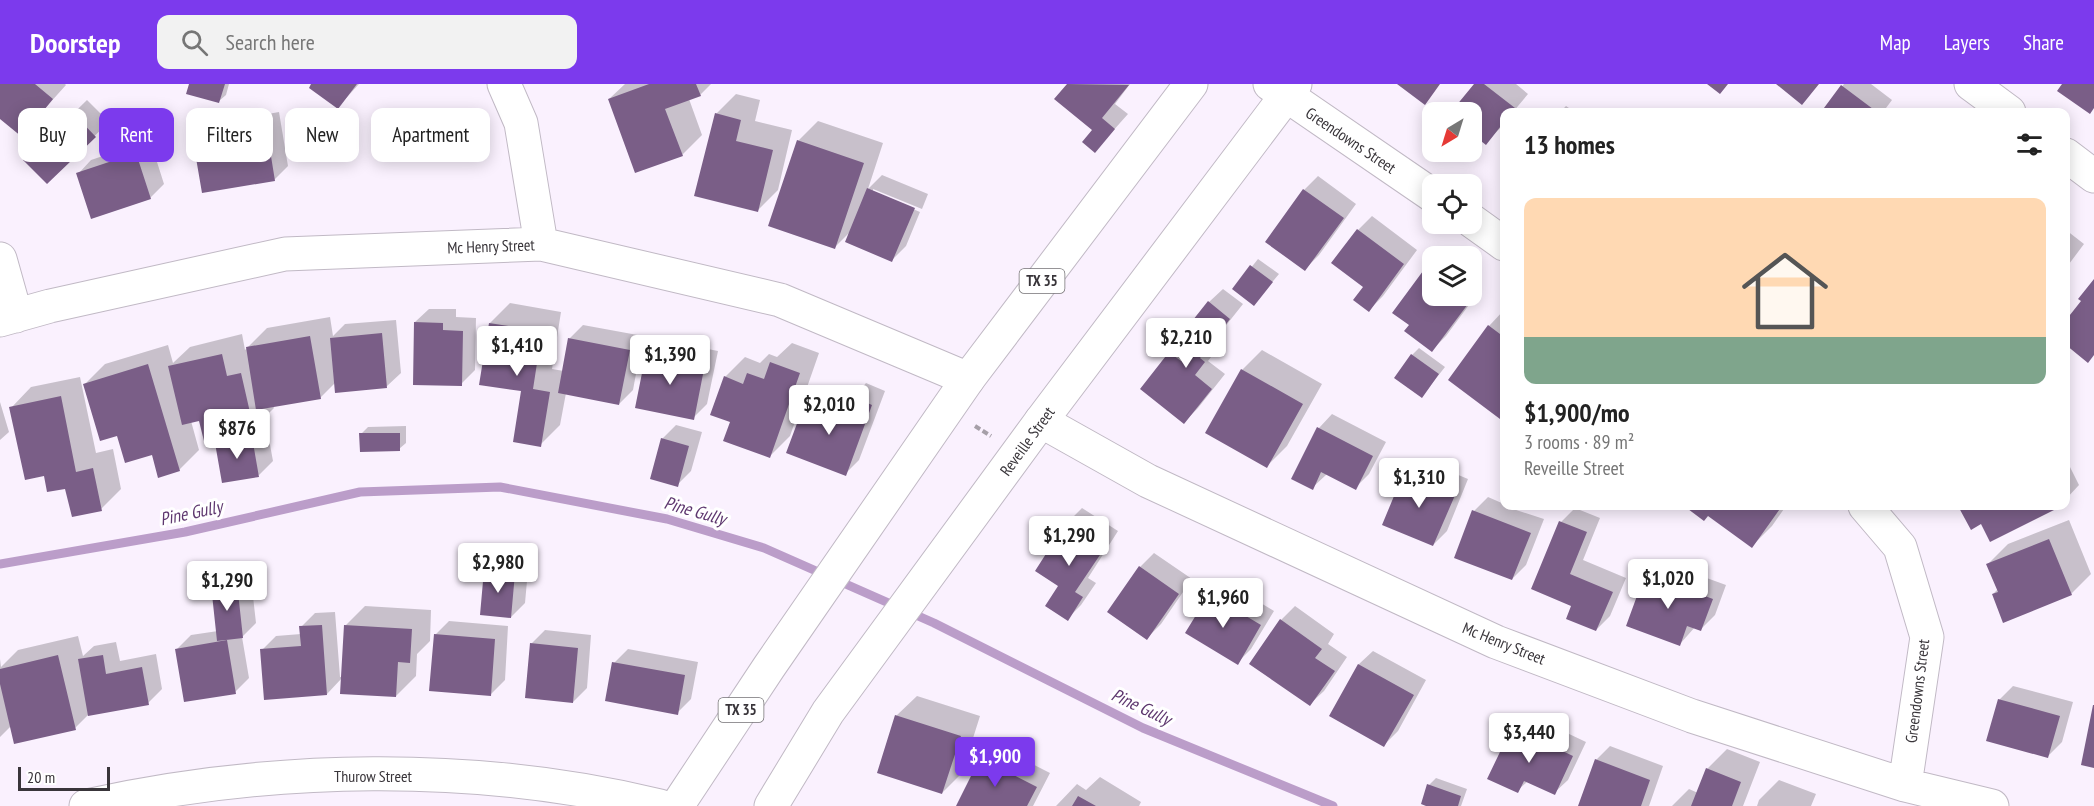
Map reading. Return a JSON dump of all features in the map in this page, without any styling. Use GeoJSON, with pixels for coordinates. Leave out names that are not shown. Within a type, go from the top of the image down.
{"type":"FeatureCollection","features":[{"type":"Feature","properties":{"kind":"street"},"geometry":{"type":"LineString","coordinates":[[504,84],[521,123],[540,244]]}},
{"type":"Feature","properties":{"kind":"street","name":"TX 35"},"geometry":{"type":"LineString","coordinates":[[678,806],[805,614],[968,379],[1191,84]]}},
{"type":"Feature","properties":{"kind":"street"},"geometry":{"type":"LineString","coordinates":[[1971,84],[2004,108]]}},
{"type":"Feature","properties":{"kind":"street","name":"Greendowns Street"},"geometry":{"type":"LineString","coordinates":[[1284,88],[1422,188]]}},
{"type":"Feature","properties":{"kind":"street","name":"Reveille Street"},"geometry":{"type":"LineString","coordinates":[[771,806],[828,712],[1284,88]]}},
{"type":"Feature","properties":{"kind":"street"},"geometry":{"type":"LineString","coordinates":[[2070,157],[2094,176]]}},
{"type":"Feature","properties":{"kind":"street"},"geometry":{"type":"LineString","coordinates":[[1482,228],[1500,241]]}},
{"type":"Feature","properties":{"kind":"street","name":"Mc Henry Street"},"geometry":{"type":"LineString","coordinates":[[8,318],[50,306],[285,254],[540,244],[780,300],[968,379]]}},
{"type":"Feature","properties":{"kind":"street"},"geometry":{"type":"LineString","coordinates":[[0,259],[8,318]]}},
{"type":"Feature","properties":{"kind":"street","name":"Mc Henry Street"},"geometry":{"type":"LineString","coordinates":[[1041,421],[1148,481],[1496,642],[1692,716],[1905,784],[1992,806]]}},
{"type":"Feature","properties":{"kind":"street","name":"Greendowns Street"},"geometry":{"type":"LineString","coordinates":[[1868,510],[1900,547],[1927,637],[1905,784]]}},
{"type":"Feature","properties":{"kind":"street","name":"Thurow Street"},"geometry":{"type":"LineString","coordinates":[[86,806],[190,787],[354,774],[552,784],[660,806]]}},
{"type":"Feature","properties":{"kind":"path"},"geometry":{"type":"LineString","coordinates":[[947,410],[1018,452]]}},
{"type":"Feature","properties":{"kind":"building"},"geometry":{"type":"Polygon","coordinates":[[[0,84],[35,84],[53,99],[46,108],[18,108],[18,134],[0,119],[0,84]]]}},
{"type":"Feature","properties":{"kind":"building"},"geometry":{"type":"Polygon","coordinates":[[[189,84],[225,84],[219,103],[186,94],[189,84]]]}},
{"type":"Feature","properties":{"kind":"building"},"geometry":{"type":"Polygon","coordinates":[[[311,84],[357,84],[339,108],[309,88],[311,84]]]}},
{"type":"Feature","properties":{"kind":"building"},"geometry":{"type":"Polygon","coordinates":[[[649,84],[696,84],[701,96],[665,109],[683,156],[635,173],[608,99],[649,84]]]}},
{"type":"Feature","properties":{"kind":"building"},"geometry":{"type":"Polygon","coordinates":[[[1067,84],[1129,85],[1102,118],[1115,129],[1095,153],[1082,142],[1092,130],[1054,99],[1067,84]]]}},
{"type":"Feature","properties":{"kind":"building"},"geometry":{"type":"Polygon","coordinates":[[[1397,84],[1440,84],[1427,102],[1422,103],[1397,84]]]}},
{"type":"Feature","properties":{"kind":"building"},"geometry":{"type":"Polygon","coordinates":[[[1474,84],[1484,84],[1515,108],[1500,108],[1500,127],[1486,145],[1482,142],[1482,102],[1459,102],[1474,84]]]}},
{"type":"Feature","properties":{"kind":"building"},"geometry":{"type":"Polygon","coordinates":[[[1707,84],[1728,84],[1720,94],[1707,84]]]}},
{"type":"Feature","properties":{"kind":"building"},"geometry":{"type":"Polygon","coordinates":[[[1776,84],[1819,84],[1802,105],[1776,84]]]}},
{"type":"Feature","properties":{"kind":"building"},"geometry":{"type":"Polygon","coordinates":[[[2062,84],[2094,84],[2094,108],[2090,114],[2057,91],[2062,84]]]}},
{"type":"Feature","properties":{"kind":"building"},"geometry":{"type":"Polygon","coordinates":[[[1841,85],[1872,108],[1824,108],[1841,85]]]}},
{"type":"Feature","properties":{"kind":"building"},"geometry":{"type":"Polygon","coordinates":[[[715,113],[741,120],[736,141],[773,150],[758,212],[694,196],[715,113]]]}},
{"type":"Feature","properties":{"kind":"building"},"geometry":{"type":"Polygon","coordinates":[[[87,128],[96,137],[87,146],[87,128]]]}},
{"type":"Feature","properties":{"kind":"building"},"geometry":{"type":"Polygon","coordinates":[[[797,140],[864,163],[835,249],[768,226],[797,140]]]}},
{"type":"Feature","properties":{"kind":"building"},"geometry":{"type":"Polygon","coordinates":[[[25,162],[70,162],[47,184],[25,162]]]}},
{"type":"Feature","properties":{"kind":"building"},"geometry":{"type":"Polygon","coordinates":[[[109,162],[139,162],[151,199],[91,219],[76,173],[109,162]]]}},
{"type":"Feature","properties":{"kind":"building"},"geometry":{"type":"Polygon","coordinates":[[[197,162],[272,162],[275,181],[202,193],[197,162]]]}},
{"type":"Feature","properties":{"kind":"building"},"geometry":{"type":"Polygon","coordinates":[[[867,188],[915,208],[892,262],[845,242],[867,188]]]}},
{"type":"Feature","properties":{"kind":"building"},"geometry":{"type":"Polygon","coordinates":[[[1303,189],[1344,218],[1305,271],[1265,242],[1303,189]]]}},
{"type":"Feature","properties":{"kind":"building"},"geometry":{"type":"Polygon","coordinates":[[[1357,229],[1404,264],[1369,312],[1353,300],[1363,287],[1331,263],[1357,229]]]}},
{"type":"Feature","properties":{"kind":"building"},"geometry":{"type":"Polygon","coordinates":[[[1250,265],[1273,282],[1254,306],[1232,289],[1250,265]]]}},
{"type":"Feature","properties":{"kind":"building"},"geometry":{"type":"Polygon","coordinates":[[[1422,272],[1422,306],[1466,306],[1432,352],[1404,331],[1409,325],[1392,313],[1422,272]]]}},
{"type":"Feature","properties":{"kind":"building"},"geometry":{"type":"Polygon","coordinates":[[[2094,279],[2094,355],[2088,363],[2070,348],[2070,315],[2081,301],[2078,299],[2094,279]]]}},
{"type":"Feature","properties":{"kind":"building"},"geometry":{"type":"Polygon","coordinates":[[[1208,301],[1230,319],[1200,358],[1205,362],[1195,375],[1212,389],[1184,424],[1140,389],[1169,352],[1181,361],[1202,334],[1189,325],[1208,301]]]}},
{"type":"Feature","properties":{"kind":"building"},"geometry":{"type":"Polygon","coordinates":[[[414,322],[443,323],[443,330],[463,331],[462,386],[413,385],[414,322]]]}},
{"type":"Feature","properties":{"kind":"building"},"geometry":{"type":"Polygon","coordinates":[[[489,323],[542,331],[533,389],[550,392],[541,447],[513,442],[521,391],[479,385],[489,323]]]}},
{"type":"Feature","properties":{"kind":"building"},"geometry":{"type":"Polygon","coordinates":[[[1488,325],[1500,334],[1500,419],[1448,380],[1488,325]]]}},
{"type":"Feature","properties":{"kind":"building"},"geometry":{"type":"Polygon","coordinates":[[[382,333],[387,388],[335,393],[330,338],[382,333]]]}},
{"type":"Feature","properties":{"kind":"building"},"geometry":{"type":"Polygon","coordinates":[[[310,336],[321,399],[256,410],[246,347],[310,336]]]}},
{"type":"Feature","properties":{"kind":"building"},"geometry":{"type":"Polygon","coordinates":[[[568,338],[630,350],[619,405],[558,393],[568,338]]]}},
{"type":"Feature","properties":{"kind":"building"},"geometry":{"type":"Polygon","coordinates":[[[646,353],[705,364],[694,420],[635,408],[646,353]]]}},
{"type":"Feature","properties":{"kind":"building"},"geometry":{"type":"Polygon","coordinates":[[[222,354],[227,376],[241,373],[254,430],[204,441],[199,421],[182,425],[168,366],[222,354]]]}},
{"type":"Feature","properties":{"kind":"building"},"geometry":{"type":"Polygon","coordinates":[[[1411,354],[1439,374],[1422,398],[1394,378],[1411,354]]]}},
{"type":"Feature","properties":{"kind":"building"},"geometry":{"type":"Polygon","coordinates":[[[770,362],[800,373],[770,458],[723,441],[730,422],[710,415],[724,376],[743,384],[747,373],[764,379],[770,362]]]}},
{"type":"Feature","properties":{"kind":"building"},"geometry":{"type":"Polygon","coordinates":[[[148,364],[180,471],[158,478],[152,455],[125,463],[117,436],[100,441],[83,384],[148,364]]]}},
{"type":"Feature","properties":{"kind":"building"},"geometry":{"type":"Polygon","coordinates":[[[1241,369],[1303,404],[1267,468],[1205,433],[1241,369]]]}},
{"type":"Feature","properties":{"kind":"building"},"geometry":{"type":"Polygon","coordinates":[[[61,396],[76,472],[93,468],[102,511],[72,517],[65,489],[47,492],[44,476],[25,480],[9,407],[61,396]]]}},
{"type":"Feature","properties":{"kind":"building"},"geometry":{"type":"Polygon","coordinates":[[[851,396],[872,405],[846,476],[786,453],[805,402],[844,417],[851,396]]]}},
{"type":"Feature","properties":{"kind":"building"},"geometry":{"type":"Polygon","coordinates":[[[1317,427],[1373,456],[1356,490],[1321,472],[1313,490],[1291,479],[1317,427]]]}},
{"type":"Feature","properties":{"kind":"building"},"geometry":{"type":"Polygon","coordinates":[[[359,433],[400,433],[400,451],[360,452],[359,433]]]}},
{"type":"Feature","properties":{"kind":"building"},"geometry":{"type":"Polygon","coordinates":[[[252,437],[259,477],[222,483],[215,443],[252,437]]]}},
{"type":"Feature","properties":{"kind":"building"},"geometry":{"type":"Polygon","coordinates":[[[661,438],[689,446],[678,487],[650,479],[661,438]]]}},
{"type":"Feature","properties":{"kind":"building"},"geometry":{"type":"Polygon","coordinates":[[[1404,472],[1456,493],[1433,546],[1382,525],[1404,472]]]}},
{"type":"Feature","properties":{"kind":"building"},"geometry":{"type":"Polygon","coordinates":[[[1472,510],[1531,533],[1512,580],[1454,558],[1472,510]]]}},
{"type":"Feature","properties":{"kind":"building"},"geometry":{"type":"Polygon","coordinates":[[[1689,510],[1779,510],[1752,548],[1708,516],[1704,521],[1689,510]]]}},
{"type":"Feature","properties":{"kind":"building"},"geometry":{"type":"Polygon","coordinates":[[[1960,510],[2054,510],[1990,542],[1981,524],[1971,530],[1960,510]]]}},
{"type":"Feature","properties":{"kind":"building"},"geometry":{"type":"Polygon","coordinates":[[[1067,521],[1106,546],[1075,592],[1083,597],[1068,621],[1045,606],[1058,586],[1035,571],[1067,521]]]}},
{"type":"Feature","properties":{"kind":"building"},"geometry":{"type":"Polygon","coordinates":[[[1559,521],[1587,532],[1570,574],[1613,592],[1596,631],[1566,619],[1571,606],[1531,589],[1559,521]]]}},
{"type":"Feature","properties":{"kind":"building"},"geometry":{"type":"Polygon","coordinates":[[[2049,539],[2072,595],[2003,623],[1992,594],[1998,592],[1986,564],[2049,539]]]}},
{"type":"Feature","properties":{"kind":"building"},"geometry":{"type":"Polygon","coordinates":[[[1139,566],[1179,594],[1147,640],[1107,612],[1139,566]]]}},
{"type":"Feature","properties":{"kind":"building"},"geometry":{"type":"Polygon","coordinates":[[[484,570],[515,573],[511,618],[480,615],[484,570]]]}},
{"type":"Feature","properties":{"kind":"building"},"geometry":{"type":"Polygon","coordinates":[[[1645,574],[1713,599],[1701,631],[1687,626],[1680,646],[1626,626],[1645,574]]]}},
{"type":"Feature","properties":{"kind":"building"},"geometry":{"type":"Polygon","coordinates":[[[237,583],[243,638],[217,641],[211,585],[237,583]]]}},
{"type":"Feature","properties":{"kind":"building"},"geometry":{"type":"Polygon","coordinates":[[[1209,594],[1261,625],[1238,665],[1185,633],[1209,594]]]}},
{"type":"Feature","properties":{"kind":"building"},"geometry":{"type":"Polygon","coordinates":[[[1280,619],[1322,649],[1315,658],[1335,671],[1310,706],[1249,664],[1280,619]]]}},
{"type":"Feature","properties":{"kind":"building"},"geometry":{"type":"Polygon","coordinates":[[[322,625],[327,695],[264,700],[260,649],[301,646],[299,626],[322,625]]]}},
{"type":"Feature","properties":{"kind":"building"},"geometry":{"type":"Polygon","coordinates":[[[344,625],[412,629],[410,663],[398,662],[396,697],[340,694],[344,625]]]}},
{"type":"Feature","properties":{"kind":"building"},"geometry":{"type":"Polygon","coordinates":[[[434,634],[495,639],[491,696],[429,691],[434,634]]]}},
{"type":"Feature","properties":{"kind":"building"},"geometry":{"type":"Polygon","coordinates":[[[227,640],[236,694],[184,702],[175,649],[227,640]]]}},
{"type":"Feature","properties":{"kind":"building"},"geometry":{"type":"Polygon","coordinates":[[[530,643],[578,648],[573,703],[525,698],[530,643]]]}},
{"type":"Feature","properties":{"kind":"building"},"geometry":{"type":"Polygon","coordinates":[[[58,655],[76,730],[14,744],[0,684],[0,669],[58,655]]]}},
{"type":"Feature","properties":{"kind":"building"},"geometry":{"type":"Polygon","coordinates":[[[103,655],[106,674],[142,667],[149,705],[88,716],[78,659],[103,655]]]}},
{"type":"Feature","properties":{"kind":"building"},"geometry":{"type":"Polygon","coordinates":[[[612,662],[685,675],[678,715],[605,701],[612,662]]]}},
{"type":"Feature","properties":{"kind":"building"},"geometry":{"type":"Polygon","coordinates":[[[1358,664],[1414,695],[1384,747],[1329,716],[1358,664]]]}},
{"type":"Feature","properties":{"kind":"building"},"geometry":{"type":"Polygon","coordinates":[[[1998,699],[2060,716],[2048,758],[1986,741],[1998,699]]]}},
{"type":"Feature","properties":{"kind":"building"},"geometry":{"type":"Polygon","coordinates":[[[2094,705],[2094,768],[2081,765],[2094,705]]]}},
{"type":"Feature","properties":{"kind":"building"},"geometry":{"type":"Polygon","coordinates":[[[895,715],[961,736],[942,794],[877,773],[895,715]]]}},
{"type":"Feature","properties":{"kind":"building"},"geometry":{"type":"Polygon","coordinates":[[[1512,727],[1573,756],[1555,795],[1524,781],[1518,793],[1487,779],[1512,727]]]}},
{"type":"Feature","properties":{"kind":"building"},"geometry":{"type":"Polygon","coordinates":[[[980,758],[1037,787],[1027,806],[956,806],[980,758]]]}},
{"type":"Feature","properties":{"kind":"building"},"geometry":{"type":"Polygon","coordinates":[[[1595,759],[1650,780],[1641,806],[1578,806],[1595,759]]]}},
{"type":"Feature","properties":{"kind":"building"},"geometry":{"type":"Polygon","coordinates":[[[1706,768],[1741,782],[1732,806],[1691,806],[1706,768]]]}},
{"type":"Feature","properties":{"kind":"building"},"geometry":{"type":"Polygon","coordinates":[[[1427,784],[1461,796],[1458,806],[1421,804],[1427,784]]]}},
{"type":"Feature","properties":{"kind":"building"},"geometry":{"type":"Polygon","coordinates":[[[1078,796],[1096,806],[1072,806],[1078,796]]]}},
{"type":"Feature","properties":{"kind":"waterway","name":"Pine Gully"},"geometry":{"type":"LineString","coordinates":[[0,564],[185,532],[360,492],[500,487],[667,519],[764,548],[934,623],[1143,728],[1333,806]]}}]}
